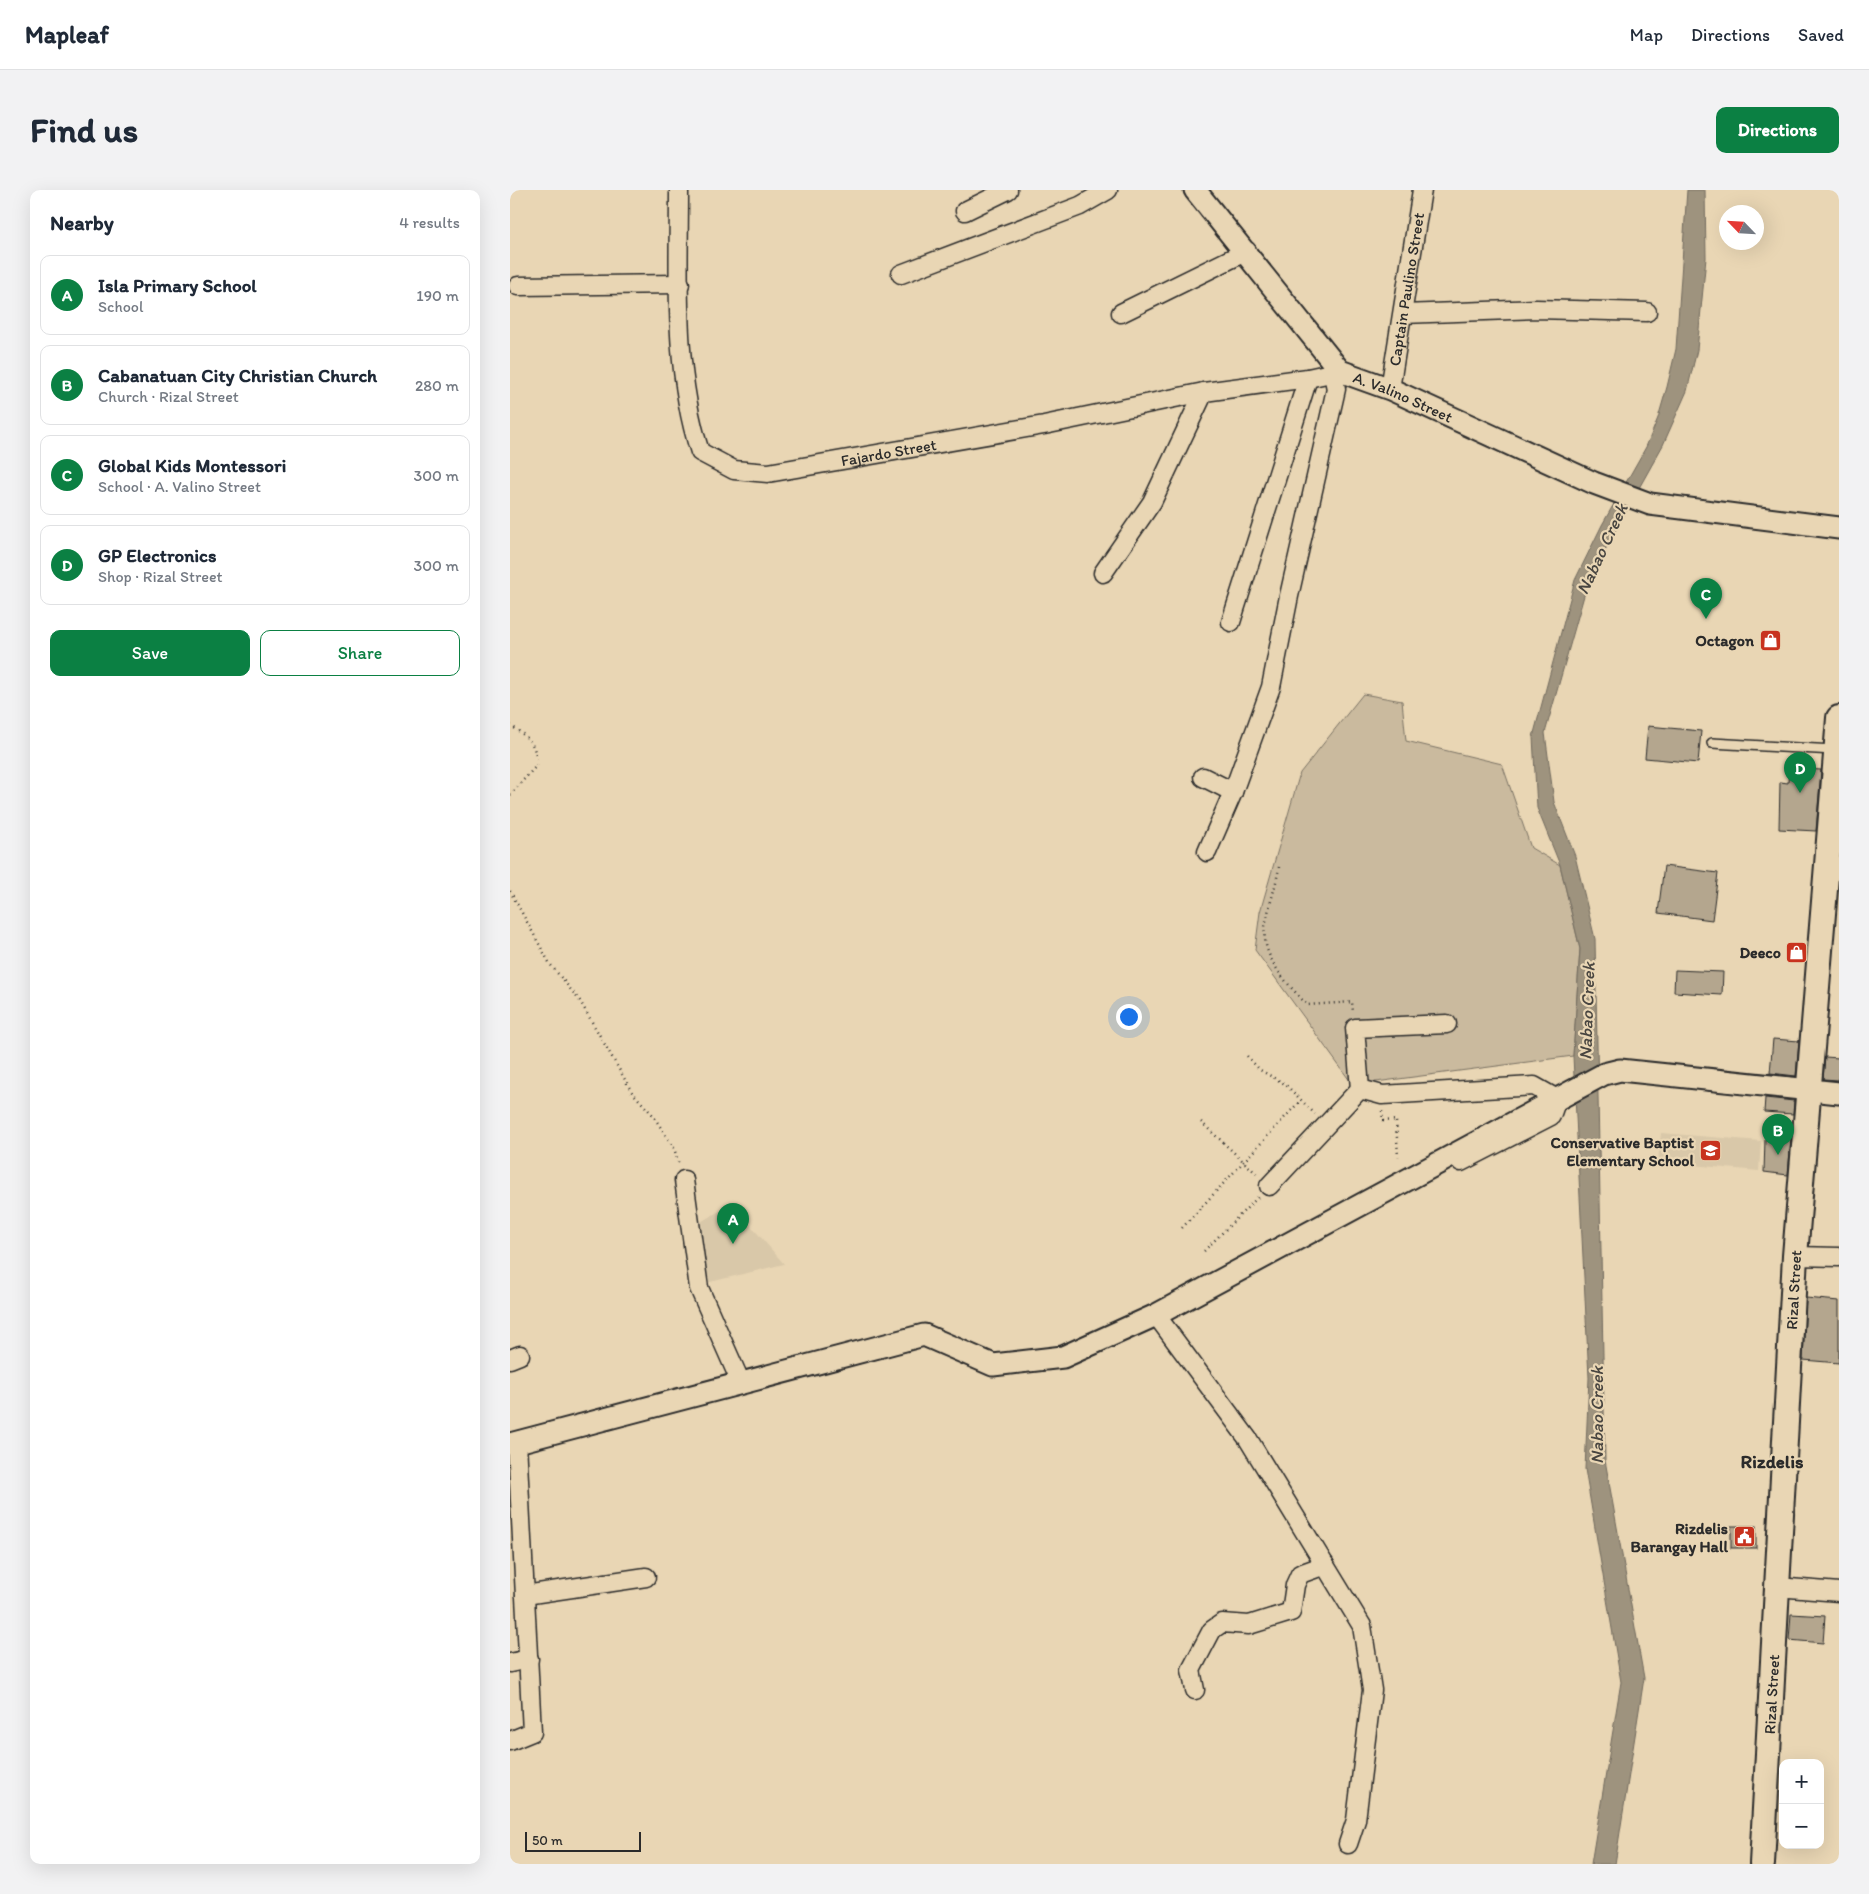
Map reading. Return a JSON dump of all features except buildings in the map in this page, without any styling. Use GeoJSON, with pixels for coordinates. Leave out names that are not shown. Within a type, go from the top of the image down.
{"type":"FeatureCollection","features":[{"type":"Feature","properties":{"kind":"main road","name":"Rizal Street"},"geometry":{"type":"LineString","coordinates":[[1762,1864],[1795,1256],[1838,733]]}},
{"type":"Feature","properties":{"kind":"street","name":"Fajardo Street"},"geometry":{"type":"LineString","coordinates":[[679,190],[680,328],[689,419],[700,452],[734,470],[768,473],[1044,425],[1204,392],[1308,378],[1337,372]]}},
{"type":"Feature","properties":{"kind":"street"},"geometry":{"type":"LineString","coordinates":[[965,211],[1008,190]]}},
{"type":"Feature","properties":{"kind":"street"},"geometry":{"type":"LineString","coordinates":[[901,274],[1080,206],[1108,190]]}},
{"type":"Feature","properties":{"kind":"street","name":"A. Valino Street"},"geometry":{"type":"LineString","coordinates":[[1195,190],[1246,251],[1337,372],[1390,389],[1594,483],[1650,504],[1839,528]]}},
{"type":"Feature","properties":{"kind":"street","name":"Captain Paulino Street"},"geometry":{"type":"LineString","coordinates":[[1390,389],[1422,190]]}},
{"type":"Feature","properties":{"kind":"street"},"geometry":{"type":"LineString","coordinates":[[1121,313],[1246,251]]}},
{"type":"Feature","properties":{"kind":"street"},"geometry":{"type":"LineString","coordinates":[[518,286],[680,284]]}},
{"type":"Feature","properties":{"kind":"street"},"geometry":{"type":"LineString","coordinates":[[1402,314],[1536,309],[1647,312]]}},
{"type":"Feature","properties":{"kind":"street"},"geometry":{"type":"LineString","coordinates":[[1207,852],[1233,792],[1271,687],[1289,596],[1336,389],[1337,372]]}},
{"type":"Feature","properties":{"kind":"street"},"geometry":{"type":"LineString","coordinates":[[1231,622],[1308,378]]}},
{"type":"Feature","properties":{"kind":"street"},"geometry":{"type":"LineString","coordinates":[[1103,573],[1152,502],[1204,392]]}},
{"type":"Feature","properties":{"kind":"street"},"geometry":{"type":"LineString","coordinates":[[1203,777],[1233,792]]}},
{"type":"Feature","properties":{"kind":"street"},"geometry":{"type":"LineString","coordinates":[[1269,1186],[1325,1124],[1360,1089],[1355,1028],[1447,1024]]}},
{"type":"Feature","properties":{"kind":"street"},"geometry":{"type":"LineString","coordinates":[[510,1740],[532,1732],[529,1659],[514,1443],[924,1335],[993,1365],[1063,1357],[1156,1314],[1604,1074],[1620,1070],[1839,1093]]}},
{"type":"Feature","properties":{"kind":"street"},"geometry":{"type":"LineString","coordinates":[[1360,1089],[1382,1094],[1534,1086],[1564,1095]]}},
{"type":"Feature","properties":{"kind":"street"},"geometry":{"type":"LineString","coordinates":[[1423,1182],[1551,1116],[1564,1095]]}},
{"type":"Feature","properties":{"kind":"street"},"geometry":{"type":"LineString","coordinates":[[684,1180],[700,1288],[741,1383]]}},
{"type":"Feature","properties":{"kind":"street"},"geometry":{"type":"LineString","coordinates":[[1795,1256],[1839,1258]]}},
{"type":"Feature","properties":{"kind":"street"},"geometry":{"type":"LineString","coordinates":[[1156,1314],[1248,1439],[1362,1626],[1372,1690],[1356,1820],[1348,1844]]}},
{"type":"Feature","properties":{"kind":"street"},"geometry":{"type":"LineString","coordinates":[[1195,1690],[1191,1670],[1212,1630],[1222,1623],[1249,1624],[1291,1612],[1294,1585],[1300,1574],[1325,1565]]}},
{"type":"Feature","properties":{"kind":"street"},"geometry":{"type":"LineString","coordinates":[[525,1595],[646,1577]]}},
{"type":"Feature","properties":{"kind":"street"},"geometry":{"type":"LineString","coordinates":[[1777,1587],[1839,1592]]}},
{"type":"Feature","properties":{"kind":"street"},"geometry":{"type":"LineString","coordinates":[[510,1663],[529,1659]]}},
{"type":"Feature","properties":{"kind":"lane"},"geometry":{"type":"LineString","coordinates":[[1712,743],[1838,733]]}},
{"type":"Feature","properties":{"kind":"path"},"geometry":{"type":"LineString","coordinates":[[510,725],[526,736],[536,750],[537,765],[510,794]]}},
{"type":"Feature","properties":{"kind":"path"},"geometry":{"type":"LineString","coordinates":[[1279,867],[1265,928],[1267,952],[1281,976],[1307,1005],[1352,1002],[1355,1028]]}},
{"type":"Feature","properties":{"kind":"path"},"geometry":{"type":"LineString","coordinates":[[510,892],[550,964],[580,1001],[632,1092],[652,1114],[674,1148],[684,1180]]}},
{"type":"Feature","properties":{"kind":"path"},"geometry":{"type":"LineString","coordinates":[[1247,1056],[1260,1070],[1285,1084],[1325,1124]]}},
{"type":"Feature","properties":{"kind":"path"},"geometry":{"type":"LineString","coordinates":[[1382,1094],[1383,1121],[1396,1120],[1398,1157]]}},
{"type":"Feature","properties":{"kind":"path"},"geometry":{"type":"LineString","coordinates":[[1182,1228],[1301,1100]]}},
{"type":"Feature","properties":{"kind":"path"},"geometry":{"type":"LineString","coordinates":[[1201,1122],[1269,1186],[1204,1250]]}},
{"type":"Feature","properties":{"kind":"shaded area"},"geometry":{"type":"Polygon","coordinates":[[[1363,694],[1402,701],[1406,741],[1502,764],[1531,848],[1560,865],[1580,949],[1573,1056],[1353,1085],[1255,950],[1260,912],[1300,773],[1363,694]]]}},
{"type":"Feature","properties":{"kind":"shaded area","name":"Conservative Baptist Elementary School"},"geometry":{"type":"Polygon","coordinates":[[[1661,1133],[1761,1141],[1759,1171],[1658,1162],[1661,1133]]]}},
{"type":"Feature","properties":{"kind":"shaded area"},"geometry":{"type":"Polygon","coordinates":[[[732,1204],[784,1264],[706,1283],[695,1225],[732,1204]]]}},
{"type":"Feature","properties":{"kind":"water","name":"Nabao Creek"},"geometry":{"type":"Polygon","coordinates":[[[1687,190],[1705,190],[1706,258],[1697,350],[1687,391],[1663,445],[1587,585],[1545,733],[1554,802],[1575,856],[1595,939],[1605,1460],[1644,1678],[1615,1864],[1591,1864],[1621,1682],[1585,1469],[1589,1378],[1573,1056],[1580,949],[1560,865],[1537,808],[1533,737],[1575,580],[1602,525],[1646,447],[1658,418],[1667,387],[1676,349],[1687,190]]]}},
{"type":"Feature","properties":{"kind":"place","name":"Global Kids Montessori"},"geometry":{"type":"Point","coordinates":[1706,619]}},
{"type":"Feature","properties":{"kind":"place","name":"Octagon"},"geometry":{"type":"Point","coordinates":[1770,640]}},
{"type":"Feature","properties":{"kind":"place","name":"GP Electronics"},"geometry":{"type":"Point","coordinates":[1800,793]}},
{"type":"Feature","properties":{"kind":"place","name":"Deeco"},"geometry":{"type":"Point","coordinates":[1797,952]}},
{"type":"Feature","properties":{"kind":"place","name":"Conservative Baptist Elementary School"},"geometry":{"type":"Point","coordinates":[1710,1151]}},
{"type":"Feature","properties":{"kind":"place","name":"Cabanatuan City Christian Church"},"geometry":{"type":"Point","coordinates":[1778,1155]}},
{"type":"Feature","properties":{"kind":"place","name":"Isla Primary School"},"geometry":{"type":"Point","coordinates":[733,1244]}},
{"type":"Feature","properties":{"kind":"place","name":"Rizdelis Barangay Hall"},"geometry":{"type":"Point","coordinates":[1744,1537]}},
{"type":"Feature","properties":{"kind":"district","name":"Rizdelis"},"geometry":{"type":"Point","coordinates":[1772,1461]}}]}
